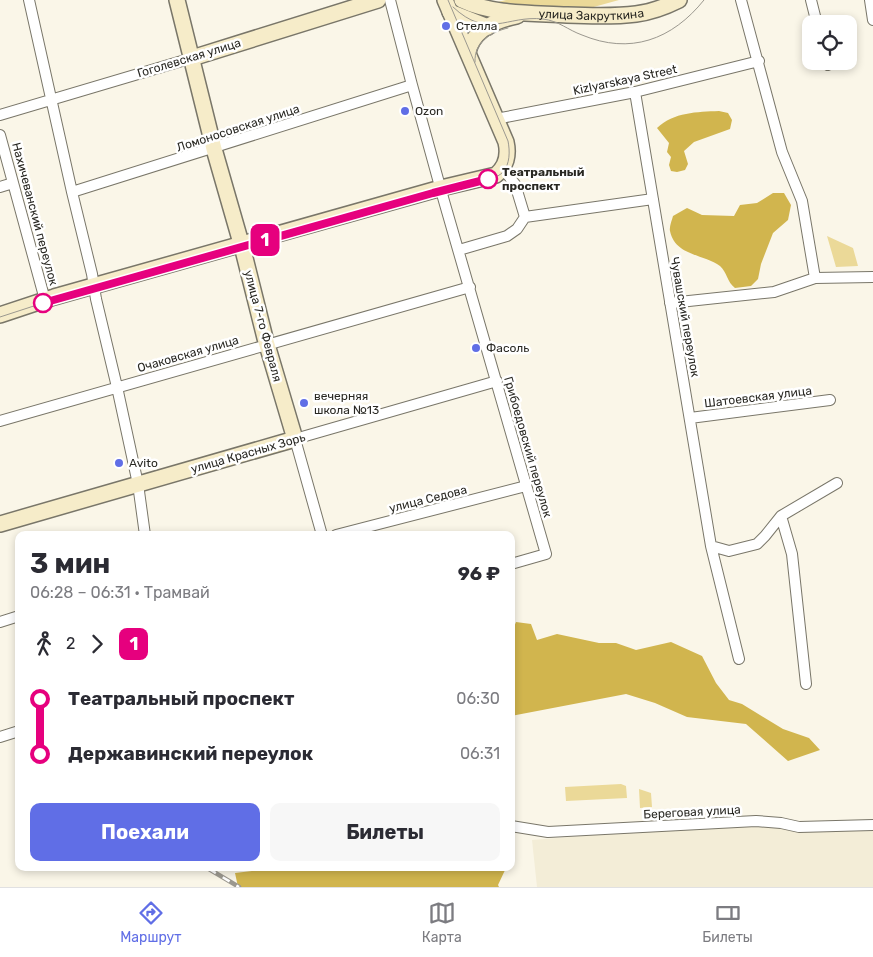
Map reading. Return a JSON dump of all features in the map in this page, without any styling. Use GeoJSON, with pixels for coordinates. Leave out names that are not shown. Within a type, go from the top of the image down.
{"type":"FeatureCollection","features":[{"type":"Feature","properties":{"kind":"street"},"geometry":{"type":"LineString","coordinates":[[29,0],[95,286],[96,299],[138,484],[144,531]]}},
{"type":"Feature","properties":{"kind":"street","name":"улица 7-го Февраля"},"geometry":{"type":"LineString","coordinates":[[178,0],[214,149],[242,244],[267,345],[321,531]]}},
{"type":"Feature","properties":{"kind":"street","name":"Гоголевская улица"},"geometry":{"type":"LineString","coordinates":[[0,115],[378,0]]}},
{"type":"Feature","properties":{"kind":"street","name":"Грибоедовский переулок"},"geometry":{"type":"LineString","coordinates":[[390,0],[441,188],[546,554],[515,563]]}},
{"type":"Feature","properties":{"kind":"street","name":"улица Закруткина"},"geometry":{"type":"LineString","coordinates":[[462,0],[473,6],[498,11],[592,16],[637,14],[666,7],[679,0]]}},
{"type":"Feature","properties":{"kind":"street"},"geometry":{"type":"LineString","coordinates":[[741,0],[782,152],[802,201],[815,278]]}},
{"type":"Feature","properties":{"kind":"street"},"geometry":{"type":"LineString","coordinates":[[811,0],[815,15]]}},
{"type":"Feature","properties":{"kind":"street"},"geometry":{"type":"LineString","coordinates":[[870,0],[873,20]]}},
{"type":"Feature","properties":{"kind":"street"},"geometry":{"type":"LineString","coordinates":[[448,6],[488,27]]}},
{"type":"Feature","properties":{"kind":"street"},"geometry":{"type":"LineString","coordinates":[[0,314],[441,188],[496,175],[503,169],[507,157],[507,148],[448,6]]}},
{"type":"Feature","properties":{"kind":"street","name":"улица Закруткина"},"geometry":{"type":"LineString","coordinates":[[468,52],[474,38],[488,27],[501,20],[531,13]]}},
{"type":"Feature","properties":{"kind":"street","name":"Kizlyarskaya Street"},"geometry":{"type":"LineString","coordinates":[[496,119],[635,92],[759,61]]}},
{"type":"Feature","properties":{"kind":"street","name":"Ломоносовская улица"},"geometry":{"type":"LineString","coordinates":[[72,192],[214,149],[412,85]]}},
{"type":"Feature","properties":{"kind":"street","name":"Чувашский переулок"},"geometry":{"type":"LineString","coordinates":[[635,92],[711,546],[739,659]]}},
{"type":"Feature","properties":{"kind":"street","name":"Нахичеванский переулок"},"geometry":{"type":"LineString","coordinates":[[0,135],[45,300]]}},
{"type":"Feature","properties":{"kind":"street"},"geometry":{"type":"LineString","coordinates":[[503,169],[515,184],[525,217]]}},
{"type":"Feature","properties":{"kind":"street"},"geometry":{"type":"LineString","coordinates":[[0,187],[13,183]]}},
{"type":"Feature","properties":{"kind":"street"},"geometry":{"type":"LineString","coordinates":[[460,250],[507,236],[517,229],[525,217],[653,199]]}},
{"type":"Feature","properties":{"kind":"street"},"geometry":{"type":"LineString","coordinates":[[670,303],[774,292],[815,278],[873,277]]}},
{"type":"Feature","properties":{"kind":"street","name":"Очаковская улица"},"geometry":{"type":"LineString","coordinates":[[0,421],[470,287]]}},
{"type":"Feature","properties":{"kind":"street","name":"улица Красных Зорь"},"geometry":{"type":"LineString","coordinates":[[0,524],[497,381]]}},
{"type":"Feature","properties":{"kind":"street","name":"Шатоевская улица"},"geometry":{"type":"LineString","coordinates":[[690,418],[830,400]]}},
{"type":"Feature","properties":{"kind":"street"},"geometry":{"type":"LineString","coordinates":[[711,546],[729,551],[757,544],[781,516],[837,483]]}},
{"type":"Feature","properties":{"kind":"street","name":"улица Седова"},"geometry":{"type":"LineString","coordinates":[[352,531],[526,486]]}},
{"type":"Feature","properties":{"kind":"street"},"geometry":{"type":"LineString","coordinates":[[781,516],[792,554],[806,684]]}},
{"type":"Feature","properties":{"kind":"street"},"geometry":{"type":"LineString","coordinates":[[0,622],[15,617]]}},
{"type":"Feature","properties":{"kind":"street"},"geometry":{"type":"LineString","coordinates":[[0,737],[15,732]]}},
{"type":"Feature","properties":{"kind":"street","name":"Береговая улица"},"geometry":{"type":"LineString","coordinates":[[515,827],[548,832],[756,821],[799,827],[873,825]]}},
{"type":"Feature","properties":{"kind":"shaded area"},"geometry":{"type":"Polygon","coordinates":[[[506,0],[619,0],[590,8],[490,4],[506,0]]]}},
{"type":"Feature","properties":{"kind":"shaded area"},"geometry":{"type":"Polygon","coordinates":[[[719,111],[728,113],[732,120],[730,129],[694,142],[684,151],[688,164],[685,170],[671,171],[669,165],[671,157],[667,152],[669,143],[657,128],[678,116],[719,111]]]}},
{"type":"Feature","properties":{"kind":"shaded area"},"geometry":{"type":"Polygon","coordinates":[[[773,193],[784,193],[791,205],[788,220],[773,233],[761,264],[758,279],[751,286],[735,288],[720,266],[684,250],[673,239],[670,226],[673,216],[687,208],[702,215],[734,216],[740,205],[757,203],[773,193]]]}},
{"type":"Feature","properties":{"kind":"shaded area"},"geometry":{"type":"Polygon","coordinates":[[[827,236],[853,248],[858,266],[836,267],[827,236]]]}},
{"type":"Feature","properties":{"kind":"shaded area"},"geometry":{"type":"Polygon","coordinates":[[[516,622],[531,624],[537,640],[557,634],[599,643],[616,643],[636,650],[671,642],[702,656],[716,683],[729,700],[742,704],[783,729],[809,738],[820,750],[788,761],[746,724],[687,717],[655,703],[626,694],[515,715],[516,622]]]}},
{"type":"Feature","properties":{"kind":"shaded area"},"geometry":{"type":"Polygon","coordinates":[[[621,784],[626,786],[627,798],[566,801],[565,787],[621,784]]]}},
{"type":"Feature","properties":{"kind":"shaded area"},"geometry":{"type":"Polygon","coordinates":[[[639,789],[651,793],[652,807],[640,808],[639,789]]]}},
{"type":"Feature","properties":{"kind":"shaded area"},"geometry":{"type":"Polygon","coordinates":[[[873,821],[873,887],[537,887],[532,840],[657,830],[873,821]]]}},
{"type":"Feature","properties":{"kind":"shaded area"},"geometry":{"type":"Polygon","coordinates":[[[251,871],[505,871],[498,885],[499,887],[238,887],[235,873],[251,871]]]}},
{"type":"Feature","properties":{"kind":"tram line"},"geometry":{"type":"LineString","coordinates":[[0,317],[43,303],[441,190],[474,184],[498,176],[503,172],[508,161],[508,141],[448,0]]}},
{"type":"Feature","properties":{"kind":"tram line"},"geometry":{"type":"LineString","coordinates":[[453,7],[465,17],[477,22],[497,24],[518,20],[543,19],[600,41],[617,44],[649,40],[664,34],[692,14],[704,0]]}},
{"type":"Feature","properties":{"kind":"tram line"},"geometry":{"type":"LineString","coordinates":[[475,62],[477,49],[485,39],[496,32],[508,28]]}},
{"type":"Feature","properties":{"kind":"tram line","name":"1"},"geometry":{"type":"LineString","coordinates":[[43,303],[488,179]]}},
{"type":"Feature","properties":{"kind":"railway"},"geometry":{"type":"LineString","coordinates":[[212,871],[239,887]]}},
{"type":"Feature","properties":{"kind":"place","name":"Стелла"},"geometry":{"type":"Point","coordinates":[446,26]}},
{"type":"Feature","properties":{"kind":"place","name":"Ozon"},"geometry":{"type":"Point","coordinates":[405,111]}},
{"type":"Feature","properties":{"kind":"place","name":"Театральный проспект"},"geometry":{"type":"Point","coordinates":[488,179]}},
{"type":"Feature","properties":{"kind":"place","name":"Фасоль"},"geometry":{"type":"Point","coordinates":[476,348]}},
{"type":"Feature","properties":{"kind":"place","name":"вечерняя школа №13"},"geometry":{"type":"Point","coordinates":[304,403]}},
{"type":"Feature","properties":{"kind":"place","name":"Avito"},"geometry":{"type":"Point","coordinates":[119,463]}}]}
